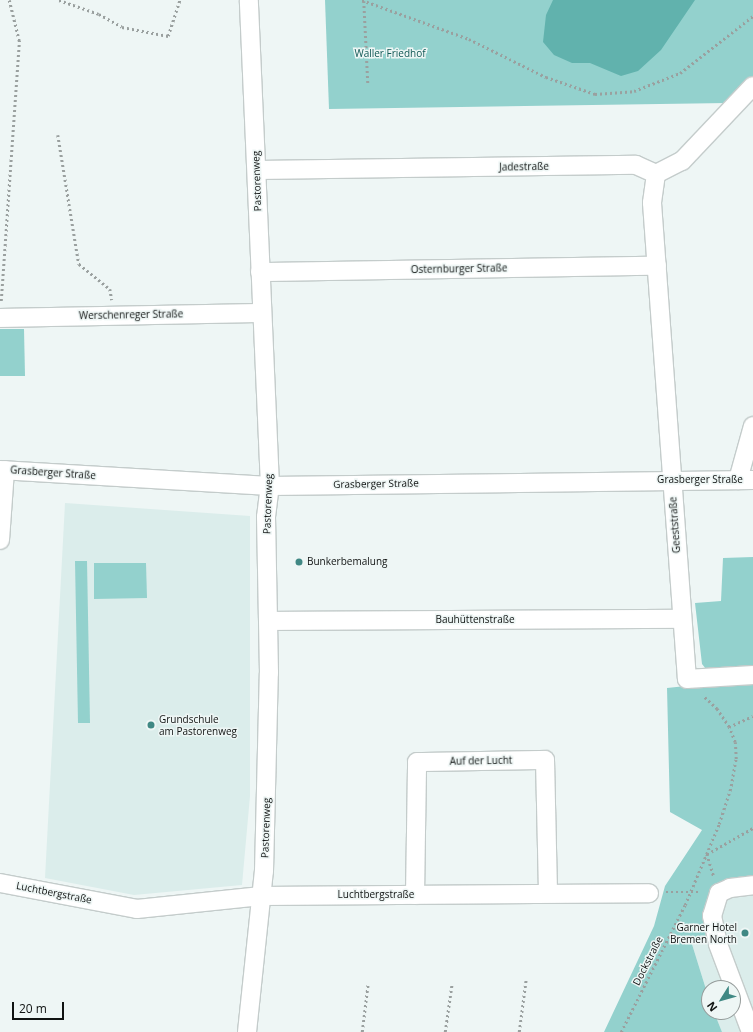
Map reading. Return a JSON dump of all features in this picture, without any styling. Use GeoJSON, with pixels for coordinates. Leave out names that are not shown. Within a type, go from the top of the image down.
{"type":"FeatureCollection","features":[{"type":"Feature","properties":{"kind":"street","name":"Pastorenweg"},"geometry":{"type":"LineString","coordinates":[[247,1032],[261,896],[267,802],[268,621],[266,517],[270,486],[249,0]]}},
{"type":"Feature","properties":{"kind":"street"},"geometry":{"type":"LineString","coordinates":[[656,174],[682,161],[753,86]]}},
{"type":"Feature","properties":{"kind":"street","name":"Jadestraße"},"geometry":{"type":"LineString","coordinates":[[257,170],[636,165],[656,174]]}},
{"type":"Feature","properties":{"kind":"street","name":"Geeststraße"},"geometry":{"type":"LineString","coordinates":[[656,174],[652,203],[687,679]]}},
{"type":"Feature","properties":{"kind":"street","name":"Osternburger Straße"},"geometry":{"type":"LineString","coordinates":[[260,272],[657,266]]}},
{"type":"Feature","properties":{"kind":"street","name":"Werschenreger Straße"},"geometry":{"type":"LineString","coordinates":[[0,318],[262,313]]}},
{"type":"Feature","properties":{"kind":"street"},"geometry":{"type":"LineString","coordinates":[[746,480],[753,426]]}},
{"type":"Feature","properties":{"kind":"street"},"geometry":{"type":"LineString","coordinates":[[0,540],[2,470]]}},
{"type":"Feature","properties":{"kind":"street","name":"Grasberger Straße"},"geometry":{"type":"LineString","coordinates":[[2,470],[270,486],[746,480]]}},
{"type":"Feature","properties":{"kind":"street","name":"Bauhüttenstraße"},"geometry":{"type":"LineString","coordinates":[[268,621],[682,619]]}},
{"type":"Feature","properties":{"kind":"street"},"geometry":{"type":"LineString","coordinates":[[687,679],[753,675]]}},
{"type":"Feature","properties":{"kind":"street","name":"Auf der Lucht"},"geometry":{"type":"LineString","coordinates":[[415,895],[417,762],[538,760],[545,760],[548,893]]}},
{"type":"Feature","properties":{"kind":"street","name":"Luchtbergstraße"},"geometry":{"type":"LineString","coordinates":[[0,883],[137,909],[261,896],[649,893]]}},
{"type":"Feature","properties":{"kind":"street"},"geometry":{"type":"LineString","coordinates":[[751,1032],[718,944],[712,916],[719,893],[730,888],[753,885]]}},
{"type":"Feature","properties":{"kind":"path"},"geometry":{"type":"LineString","coordinates":[[0,318],[18,41],[9,0]]}},
{"type":"Feature","properties":{"kind":"path"},"geometry":{"type":"LineString","coordinates":[[59,0],[99,14],[122,27],[168,36],[180,0]]}},
{"type":"Feature","properties":{"kind":"path"},"geometry":{"type":"LineString","coordinates":[[368,84],[363,0],[469,39],[546,77],[595,94],[634,91],[680,73],[753,16]]}},
{"type":"Feature","properties":{"kind":"path"},"geometry":{"type":"LineString","coordinates":[[58,135],[79,264],[110,289],[114,316]]}},
{"type":"Feature","properties":{"kind":"path"},"geometry":{"type":"LineString","coordinates":[[649,893],[690,891],[719,893],[707,854],[731,786],[736,759],[735,742],[729,727],[716,709],[687,679]]}},
{"type":"Feature","properties":{"kind":"path"},"geometry":{"type":"LineString","coordinates":[[729,727],[753,716]]}},
{"type":"Feature","properties":{"kind":"path"},"geometry":{"type":"LineString","coordinates":[[707,854],[753,828]]}},
{"type":"Feature","properties":{"kind":"path","name":"Dockstraße"},"geometry":{"type":"LineString","coordinates":[[621,1032],[707,854]]}},
{"type":"Feature","properties":{"kind":"path"},"geometry":{"type":"LineString","coordinates":[[519,1032],[526,979]]}},
{"type":"Feature","properties":{"kind":"path"},"geometry":{"type":"LineString","coordinates":[[362,1032],[368,983]]}},
{"type":"Feature","properties":{"kind":"path"},"geometry":{"type":"LineString","coordinates":[[445,1032],[452,983]]}},
{"type":"Feature","properties":{"kind":"shaded area"},"geometry":{"type":"Polygon","coordinates":[[[553,0],[695,0],[661,50],[638,71],[621,76],[590,63],[572,63],[554,55],[543,42],[546,15],[553,0]]]}},
{"type":"Feature","properties":{"kind":"shaded area","name":"Grundschule am Pastorenweg"},"geometry":{"type":"Polygon","coordinates":[[[65,503],[250,516],[250,796],[242,885],[134,895],[45,878],[65,503]]]}},
{"type":"Feature","properties":{"kind":"shaded area"},"geometry":{"type":"Polygon","coordinates":[[[753,882],[753,1023],[745,1032],[722,1032],[717,1020],[741,1020],[741,980],[703,980],[691,941],[706,936],[704,918],[714,894],[753,882]]]}},
{"type":"Feature","properties":{"kind":"green space","name":"Waller Friedhof"},"geometry":{"type":"Polygon","coordinates":[[[325,0],[753,0],[753,77],[727,103],[329,109],[325,0]]]}},
{"type":"Feature","properties":{"kind":"green space"},"geometry":{"type":"Polygon","coordinates":[[[0,329],[24,329],[25,376],[0,376],[0,329]]]}},
{"type":"Feature","properties":{"kind":"green space"},"geometry":{"type":"Polygon","coordinates":[[[753,557],[753,667],[706,669],[702,664],[695,603],[721,601],[723,558],[753,557]]]}},
{"type":"Feature","properties":{"kind":"green space"},"geometry":{"type":"Polygon","coordinates":[[[75,561],[87,561],[90,723],[78,723],[75,561]]]}},
{"type":"Feature","properties":{"kind":"green space"},"geometry":{"type":"Polygon","coordinates":[[[94,563],[146,563],[147,598],[94,599],[94,563]]]}},
{"type":"Feature","properties":{"kind":"green space"},"geometry":{"type":"Polygon","coordinates":[[[753,679],[753,882],[723,885],[704,918],[706,937],[691,941],[703,980],[701,980],[701,1020],[717,1020],[722,1032],[604,1032],[654,926],[665,886],[702,830],[670,812],[667,688],[753,679]]]}},
{"type":"Feature","properties":{"kind":"place","name":"Bunkerbemalung"},"geometry":{"type":"Point","coordinates":[299,562]}},
{"type":"Feature","properties":{"kind":"place","name":"Grundschule am Pastorenweg"},"geometry":{"type":"Point","coordinates":[151,725]}},
{"type":"Feature","properties":{"kind":"place","name":"Garner Hotel Bremen North"},"geometry":{"type":"Point","coordinates":[745,933]}}]}
